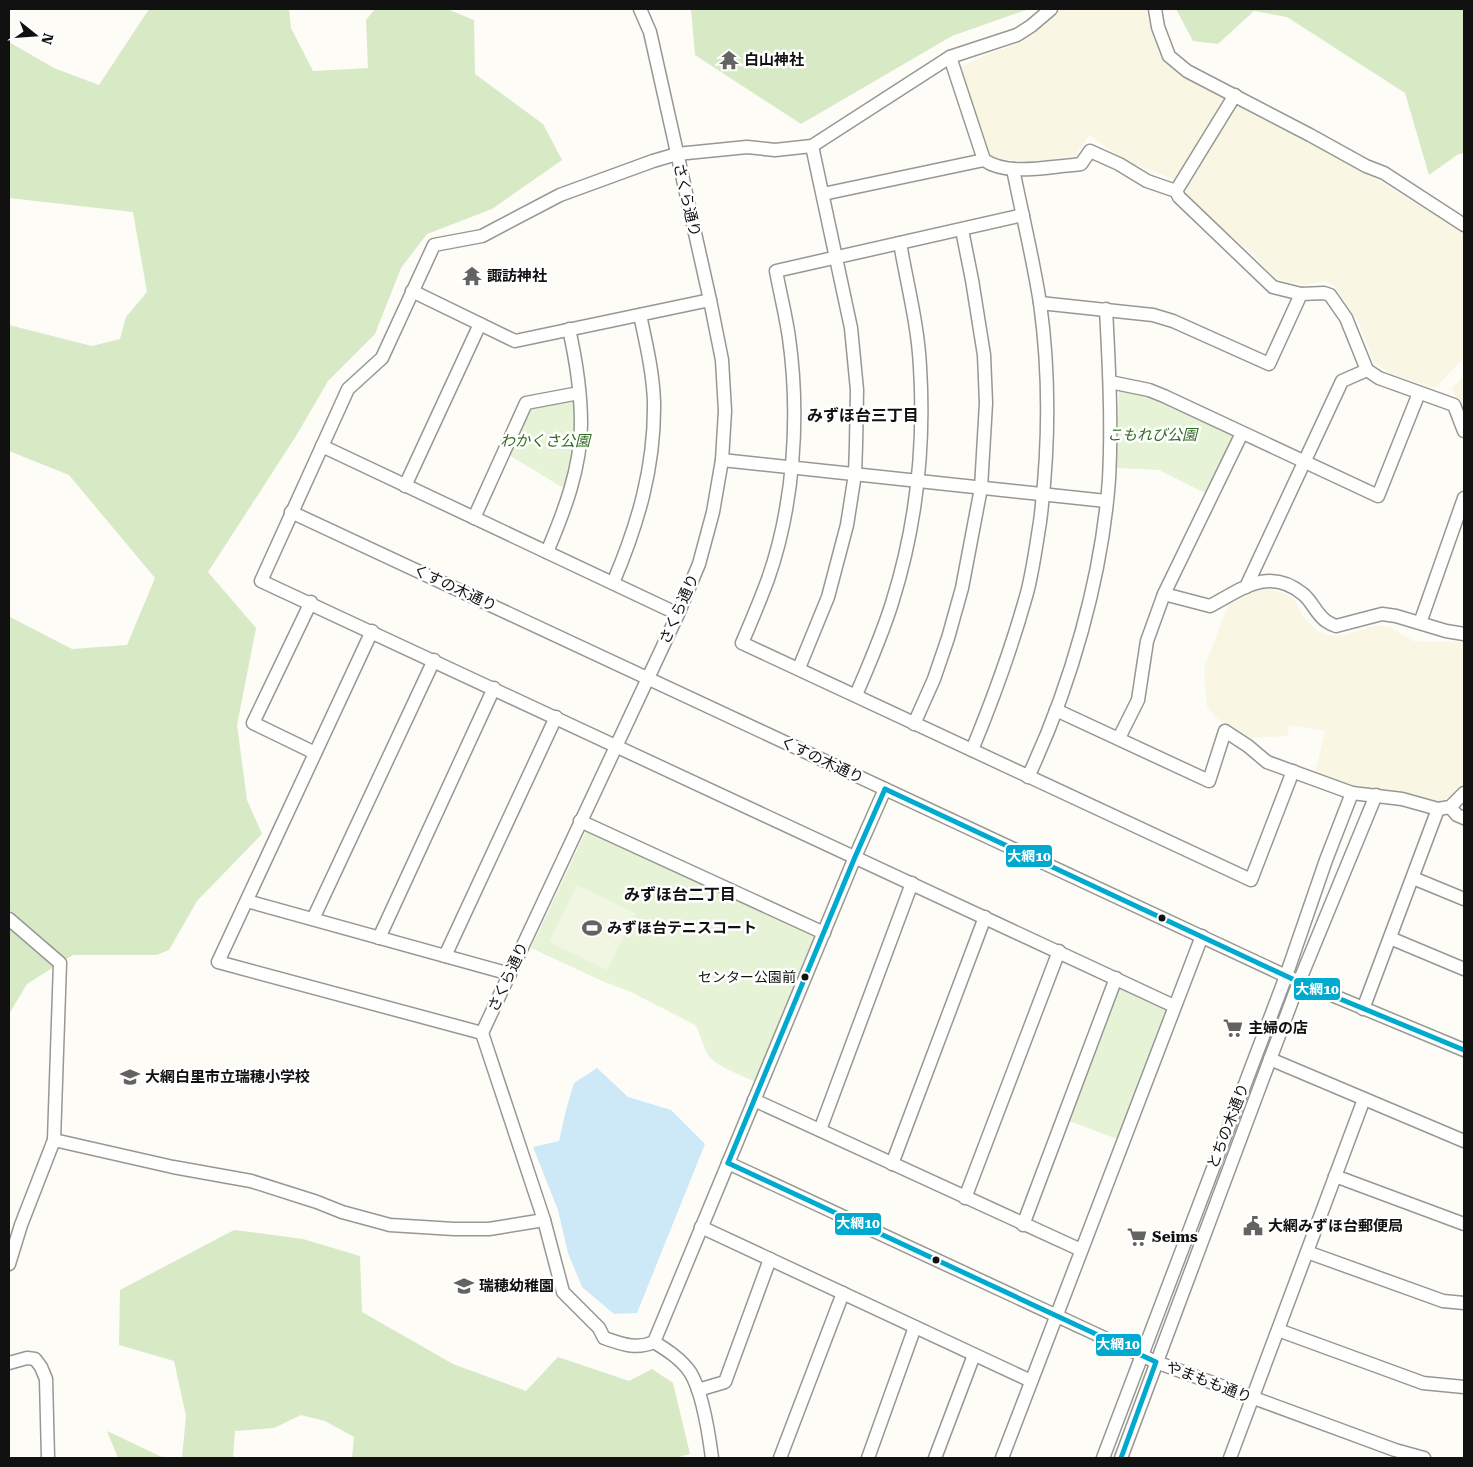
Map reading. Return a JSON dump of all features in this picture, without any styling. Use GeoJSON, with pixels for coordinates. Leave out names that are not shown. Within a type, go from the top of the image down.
{"type":"FeatureCollection","features":[{"type":"Feature","properties":{"kind":"street","name":"さくら通り"},"geometry":{"type":"LineString","coordinates":[[482,1033],[678,614],[699,564],[713,512],[722,460],[726,411],[722,360],[650,32],[640,9]]}},
{"type":"Feature","properties":{"kind":"street"},"geometry":{"type":"LineString","coordinates":[[1051,9],[1031,26],[1016,35],[950,57],[812,146],[775,150],[747,147],[677,154],[652,160],[560,195],[482,236],[434,244],[382,358],[348,390],[261,580],[1174,1006]]}},
{"type":"Feature","properties":{"kind":"street"},"geometry":{"type":"LineString","coordinates":[[1156,9],[1158,26],[1169,56],[1187,71],[1366,166],[1384,173],[1464,225]]}},
{"type":"Feature","properties":{"kind":"street"},"geometry":{"type":"LineString","coordinates":[[950,57],[984,160],[992,166],[1013,169],[1081,164],[1090,151],[1119,164],[1147,180],[1176,191],[1179,197],[1273,287],[1300,294],[1324,293],[1330,295],[1346,318],[1367,370],[1379,378],[1454,405],[1464,431]]}},
{"type":"Feature","properties":{"kind":"street"},"geometry":{"type":"LineString","coordinates":[[1176,191],[1234,95]]}},
{"type":"Feature","properties":{"kind":"street"},"geometry":{"type":"LineString","coordinates":[[799,668],[828,597],[847,524],[855,474],[857,390],[851,328],[812,146]]}},
{"type":"Feature","properties":{"kind":"street"},"geometry":{"type":"LineString","coordinates":[[823,194],[984,160]]}},
{"type":"Feature","properties":{"kind":"street"},"geometry":{"type":"LineString","coordinates":[[972,750],[1000,681],[1027,592],[1036,553],[1047,451],[1045,354],[1040,303],[1013,169]]}},
{"type":"Feature","properties":{"kind":"street"},"geometry":{"type":"LineString","coordinates":[[1023,215],[776,271],[790,338],[794,410],[792,468],[783,523],[768,579],[742,643],[1250,880],[1293,771]]}},
{"type":"Feature","properties":{"kind":"street"},"geometry":{"type":"LineString","coordinates":[[914,724],[934,679],[948,638],[962,588],[981,488],[986,403],[984,354],[962,230]]}},
{"type":"Feature","properties":{"kind":"street"},"geometry":{"type":"LineString","coordinates":[[856,695],[879,641],[892,603],[911,528],[918,481],[921,446],[920,366],[916,328],[900,243]]}},
{"type":"Feature","properties":{"kind":"street"},"geometry":{"type":"LineString","coordinates":[[412,291],[515,340],[710,300]]}},
{"type":"Feature","properties":{"kind":"street"},"geometry":{"type":"LineString","coordinates":[[1040,303],[1153,315],[1173,321],[1269,364],[1300,294]]}},
{"type":"Feature","properties":{"kind":"street"},"geometry":{"type":"LineString","coordinates":[[1028,777],[1045,741],[1084,624],[1100,546],[1106,501],[1111,430],[1106,309]]}},
{"type":"Feature","properties":{"kind":"street"},"geometry":{"type":"LineString","coordinates":[[613,583],[630,543],[641,508],[649,472],[654,400],[649,357],[640,315]]}},
{"type":"Feature","properties":{"kind":"street"},"geometry":{"type":"LineString","coordinates":[[406,486],[480,324]]}},
{"type":"Feature","properties":{"kind":"street"},"geometry":{"type":"LineString","coordinates":[[547,552],[567,501],[576,462],[581,425],[577,365],[569,329]]}},
{"type":"Feature","properties":{"kind":"street"},"geometry":{"type":"LineString","coordinates":[[1246,587],[1306,462],[1342,381],[1367,370]]}},
{"type":"Feature","properties":{"kind":"street"},"geometry":{"type":"LineString","coordinates":[[1110,382],[1149,390],[1378,496],[1418,393]]}},
{"type":"Feature","properties":{"kind":"street"},"geometry":{"type":"LineString","coordinates":[[474,518],[526,403],[579,393]]}},
{"type":"Feature","properties":{"kind":"street"},"geometry":{"type":"LineString","coordinates":[[1119,738],[1138,700],[1147,641],[1164,594],[1242,433]]}},
{"type":"Feature","properties":{"kind":"street"},"geometry":{"type":"LineString","coordinates":[[322,446],[678,614]]}},
{"type":"Feature","properties":{"kind":"street"},"geometry":{"type":"LineString","coordinates":[[722,460],[1106,501]]}},
{"type":"Feature","properties":{"kind":"street"},"geometry":{"type":"LineString","coordinates":[[1420,623],[1464,498]]}},
{"type":"Feature","properties":{"kind":"street","name":"くすの木通り"},"geometry":{"type":"LineString","coordinates":[[291,512],[1299,982],[1464,1050]]}},
{"type":"Feature","properties":{"kind":"street"},"geometry":{"type":"LineString","coordinates":[[1164,594],[1210,606],[1246,587],[1268,579],[1280,581],[1303,593],[1324,620],[1336,626],[1382,614],[1464,634]]}},
{"type":"Feature","properties":{"kind":"street"},"geometry":{"type":"LineString","coordinates":[[311,602],[253,723],[316,753]]}},
{"type":"Feature","properties":{"kind":"street"},"geometry":{"type":"LineString","coordinates":[[372,631],[218,962],[482,1033],[544,1220],[563,1292],[599,1328],[604,1338],[632,1347],[646,1346],[654,1342],[885,789]]}},
{"type":"Feature","properties":{"kind":"street"},"geometry":{"type":"LineString","coordinates":[[313,919],[434,660]]}},
{"type":"Feature","properties":{"kind":"street"},"geometry":{"type":"LineString","coordinates":[[379,938],[494,688]]}},
{"type":"Feature","properties":{"kind":"street"},"geometry":{"type":"LineString","coordinates":[[1056,710],[1209,780],[1225,731],[1248,746],[1267,762],[1321,783],[1352,793],[1376,795],[1444,808],[1464,818]]}},
{"type":"Feature","properties":{"kind":"street"},"geometry":{"type":"LineString","coordinates":[[445,956],[556,717]]}},
{"type":"Feature","properties":{"kind":"street","name":"とちの木通り"},"geometry":{"type":"LineString","coordinates":[[1102,1458],[1286,976],[1326,860],[1352,793]]}},
{"type":"Feature","properties":{"kind":"street"},"geometry":{"type":"LineString","coordinates":[[1363,1008],[1413,878],[1444,808],[1464,793]]}},
{"type":"Feature","properties":{"kind":"street","name":"とちの木通り"},"geometry":{"type":"LineString","coordinates":[[1121,1458],[1299,982],[1376,795]]}},
{"type":"Feature","properties":{"kind":"street"},"geometry":{"type":"LineString","coordinates":[[580,821],[824,933]]}},
{"type":"Feature","properties":{"kind":"street"},"geometry":{"type":"LineString","coordinates":[[1413,878],[1464,899]]}},
{"type":"Feature","properties":{"kind":"street"},"geometry":{"type":"LineString","coordinates":[[820,1130],[912,883]]}},
{"type":"Feature","properties":{"kind":"street"},"geometry":{"type":"LineString","coordinates":[[247,901],[510,974]]}},
{"type":"Feature","properties":{"kind":"street"},"geometry":{"type":"LineString","coordinates":[[892,1164],[984,917]]}},
{"type":"Feature","properties":{"kind":"street"},"geometry":{"type":"LineString","coordinates":[[9,919],[60,963],[54,1140],[21,1225],[9,1264]]}},
{"type":"Feature","properties":{"kind":"street"},"geometry":{"type":"LineString","coordinates":[[1002,1458],[1202,936]]}},
{"type":"Feature","properties":{"kind":"street"},"geometry":{"type":"LineString","coordinates":[[1390,938],[1464,969]]}},
{"type":"Feature","properties":{"kind":"street"},"geometry":{"type":"LineString","coordinates":[[965,1198],[1059,951]]}},
{"type":"Feature","properties":{"kind":"street"},"geometry":{"type":"LineString","coordinates":[[1023,1225],[1116,978]]}},
{"type":"Feature","properties":{"kind":"street"},"geometry":{"type":"LineString","coordinates":[[1270,1059],[1464,1141]]}},
{"type":"Feature","properties":{"kind":"street"},"geometry":{"type":"LineString","coordinates":[[1230,1458],[1364,1099]]}},
{"type":"Feature","properties":{"kind":"street"},"geometry":{"type":"LineString","coordinates":[[754,1100],[1081,1250]]}},
{"type":"Feature","properties":{"kind":"street"},"geometry":{"type":"LineString","coordinates":[[54,1140],[250,1182],[342,1212],[390,1225],[489,1229],[544,1220]]}},
{"type":"Feature","properties":{"kind":"street","name":"やまもも通り"},"geometry":{"type":"LineString","coordinates":[[728,1163],[1156,1362],[1395,1450],[1424,1458]]}},
{"type":"Feature","properties":{"kind":"street"},"geometry":{"type":"LineString","coordinates":[[1336,1176],[1464,1224]]}},
{"type":"Feature","properties":{"kind":"street"},"geometry":{"type":"LineString","coordinates":[[701,1227],[1031,1381]]}},
{"type":"Feature","properties":{"kind":"street"},"geometry":{"type":"LineString","coordinates":[[1307,1252],[1443,1301],[1464,1303]]}},
{"type":"Feature","properties":{"kind":"street"},"geometry":{"type":"LineString","coordinates":[[698,1390],[725,1382],[770,1259]]}},
{"type":"Feature","properties":{"kind":"street"},"geometry":{"type":"LineString","coordinates":[[780,1458],[843,1293]]}},
{"type":"Feature","properties":{"kind":"street"},"geometry":{"type":"LineString","coordinates":[[868,1458],[915,1327]]}},
{"type":"Feature","properties":{"kind":"street"},"geometry":{"type":"LineString","coordinates":[[1278,1330],[1423,1383],[1464,1386]]}},
{"type":"Feature","properties":{"kind":"street"},"geometry":{"type":"LineString","coordinates":[[654,1342],[671,1352],[689,1371],[698,1390],[712,1458]]}},
{"type":"Feature","properties":{"kind":"street"},"geometry":{"type":"LineString","coordinates":[[935,1458],[974,1355]]}},
{"type":"Feature","properties":{"kind":"street"},"geometry":{"type":"LineString","coordinates":[[9,1363],[27,1358],[35,1359],[46,1379],[48,1458]]}},
{"type":"Feature","properties":{"kind":"shaded area"},"geometry":{"type":"Polygon","coordinates":[[[1056,9],[1151,9],[1164,55],[1178,73],[1225,96],[1226,100],[1178,181],[1126,161],[1089,135],[1075,156],[1028,162],[988,157],[960,67],[983,56],[1022,42],[1056,9]]]}},
{"type":"Feature","properties":{"kind":"shaded area"},"geometry":{"type":"Polygon","coordinates":[[[1234,101],[1383,183],[1464,233],[1464,358],[1438,385],[1433,388],[1391,374],[1374,363],[1359,323],[1334,286],[1325,281],[1305,285],[1284,281],[1268,272],[1254,255],[1223,230],[1183,190],[1234,101]]]}},
{"type":"Feature","properties":{"kind":"shaded area"},"geometry":{"type":"Polygon","coordinates":[[[1464,375],[1464,415],[1452,388],[1464,375]]]}},
{"type":"Feature","properties":{"kind":"shaded area"},"geometry":{"type":"Polygon","coordinates":[[[1262,589],[1272,589],[1295,600],[1302,615],[1318,631],[1333,636],[1344,635],[1377,625],[1391,627],[1413,641],[1464,642],[1464,784],[1441,803],[1350,785],[1315,773],[1325,731],[1289,725],[1288,736],[1249,738],[1216,718],[1207,707],[1204,668],[1229,603],[1262,589]]]}},
{"type":"Feature","properties":{"kind":"green space"},"geometry":{"type":"Polygon","coordinates":[[[149,9],[289,9],[291,28],[313,71],[368,68],[366,20],[375,9],[447,9],[474,20],[475,74],[543,124],[562,160],[492,209],[427,234],[401,268],[375,334],[328,381],[296,436],[208,572],[256,628],[237,725],[247,800],[262,834],[197,901],[169,950],[157,955],[73,955],[27,984],[9,1014],[9,619],[10,617],[72,649],[127,645],[155,578],[69,475],[9,451],[9,325],[92,346],[120,339],[126,317],[147,292],[133,212],[9,198],[9,42],[54,68],[99,85],[149,9]]]}},
{"type":"Feature","properties":{"kind":"green space"},"geometry":{"type":"Polygon","coordinates":[[[691,9],[1029,9],[952,36],[801,124],[695,55],[691,9]]]}},
{"type":"Feature","properties":{"kind":"green space"},"geometry":{"type":"Polygon","coordinates":[[[1176,9],[1464,9],[1464,153],[1457,155],[1429,175],[1405,93],[1287,17],[1254,11],[1218,44],[1193,41],[1176,9]]]}},
{"type":"Feature","properties":{"kind":"green space","name":"こもれび公園"},"geometry":{"type":"Polygon","coordinates":[[[1119,391],[1148,396],[1233,436],[1205,493],[1159,470],[1116,468],[1119,391]]]}},
{"type":"Feature","properties":{"kind":"green space","name":"わかくさ公園"},"geometry":{"type":"Polygon","coordinates":[[[574,399],[573,444],[565,489],[507,454],[529,408],[574,399]]]}},
{"type":"Feature","properties":{"kind":"green space"},"geometry":{"type":"Polygon","coordinates":[[[587,829],[814,934],[816,940],[759,1077],[753,1081],[711,1059],[695,1025],[631,992],[602,981],[531,948],[587,829]]]}},
{"type":"Feature","properties":{"kind":"green space","name":"みずほ台テニスコート"},"geometry":{"type":"Polygon","coordinates":[[[577,885],[635,913],[607,970],[549,942],[577,885]]]}},
{"type":"Feature","properties":{"kind":"green space"},"geometry":{"type":"Polygon","coordinates":[[[1120,986],[1169,1010],[1120,1140],[1069,1121],[1120,986]]]}},
{"type":"Feature","properties":{"kind":"green space"},"geometry":{"type":"Polygon","coordinates":[[[234,1230],[303,1239],[360,1256],[362,1312],[453,1364],[526,1391],[558,1357],[629,1381],[652,1369],[673,1383],[690,1454],[675,1458],[352,1458],[354,1437],[325,1421],[301,1415],[274,1428],[235,1431],[233,1458],[182,1458],[186,1416],[174,1361],[119,1345],[120,1290],[234,1230]]]}},
{"type":"Feature","properties":{"kind":"green space"},"geometry":{"type":"Polygon","coordinates":[[[107,1431],[164,1458],[118,1458],[107,1431]]]}},
{"type":"Feature","properties":{"kind":"water"},"geometry":{"type":"Polygon","coordinates":[[[597,1068],[628,1097],[671,1110],[705,1144],[637,1313],[614,1314],[582,1287],[568,1253],[558,1210],[533,1147],[559,1141],[574,1083],[597,1068]]]}},
{"type":"Feature","properties":{"kind":"transit line","name":"大網10"},"geometry":{"type":"LineString","coordinates":[[885,789],[1299,982],[1464,1050]]}},
{"type":"Feature","properties":{"kind":"transit line","name":"大網10"},"geometry":{"type":"LineString","coordinates":[[728,1163],[885,789]]}},
{"type":"Feature","properties":{"kind":"transit line","name":"大網10"},"geometry":{"type":"LineString","coordinates":[[728,1163],[1156,1362],[1121,1458]]}},
{"type":"Feature","properties":{"kind":"place","name":"白山神社"},"geometry":{"type":"Point","coordinates":[729,60]}},
{"type":"Feature","properties":{"kind":"place","name":"諏訪神社"},"geometry":{"type":"Point","coordinates":[472,276]}},
{"type":"Feature","properties":{"kind":"place","name":"みずほ台テニスコート"},"geometry":{"type":"Point","coordinates":[592,928]}},
{"type":"Feature","properties":{"kind":"place","name":"センター公園前"},"geometry":{"type":"Point","coordinates":[805,977]}},
{"type":"Feature","properties":{"kind":"place","name":"主婦の店"},"geometry":{"type":"Point","coordinates":[1233,1028]}},
{"type":"Feature","properties":{"kind":"place","name":"大網白里市立瑞穂小学校"},"geometry":{"type":"Point","coordinates":[130,1077]}},
{"type":"Feature","properties":{"kind":"place","name":"大網みずほ台郵便局"},"geometry":{"type":"Point","coordinates":[1253,1226]}},
{"type":"Feature","properties":{"kind":"place","name":"Seims"},"geometry":{"type":"Point","coordinates":[1137,1237]}},
{"type":"Feature","properties":{"kind":"place","name":"瑞穂幼稚園"},"geometry":{"type":"Point","coordinates":[464,1286]}},
{"type":"Feature","properties":{"kind":"district","name":"みずほ台三丁目"},"geometry":{"type":"Point","coordinates":[863,415]}},
{"type":"Feature","properties":{"kind":"district","name":"みずほ台二丁目"},"geometry":{"type":"Point","coordinates":[680,894]}}]}
